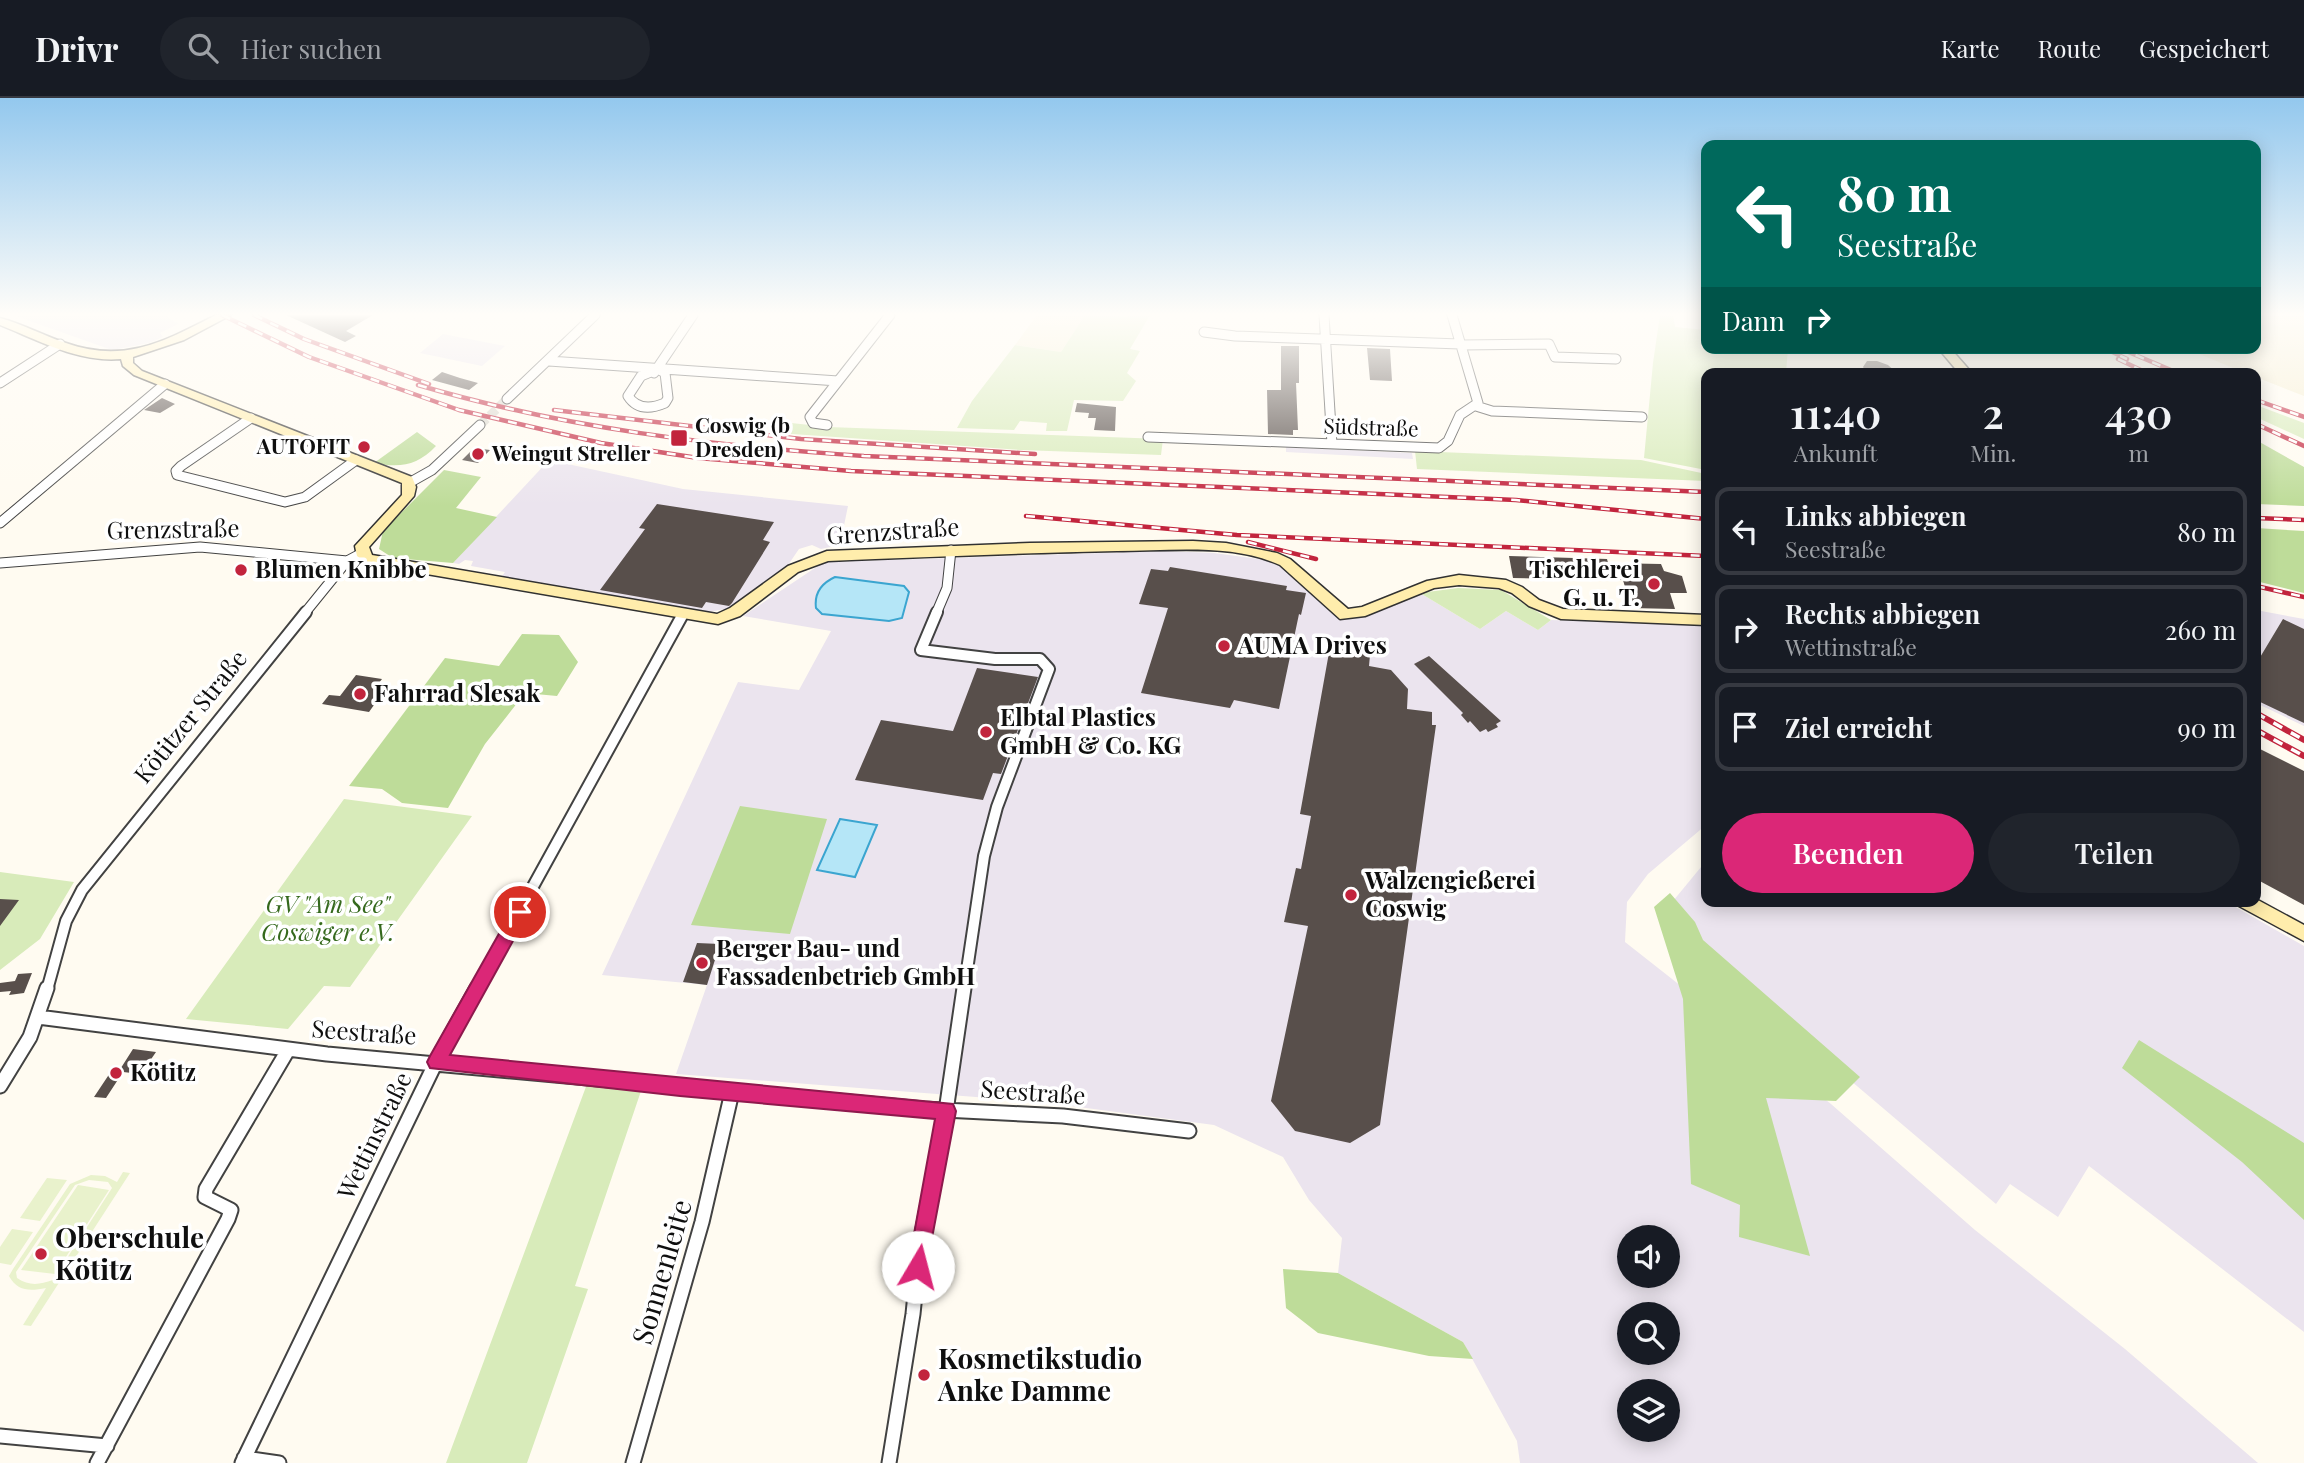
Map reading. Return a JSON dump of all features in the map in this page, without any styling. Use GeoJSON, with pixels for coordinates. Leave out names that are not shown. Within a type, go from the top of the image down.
{"type":"FeatureCollection","features":[{"type":"Feature","properties":{"kind":"street"},"geometry":{"type":"LineString","coordinates":[[152,379],[356,460],[401,475],[409,483]]}},
{"type":"Feature","properties":{"kind":"street"},"geometry":{"type":"LineString","coordinates":[[507,399],[529,379]]}},
{"type":"Feature","properties":{"kind":"street"},"geometry":{"type":"LineString","coordinates":[[639,379],[628,396],[632,404],[649,408],[658,407],[667,400],[666,379]]}},
{"type":"Feature","properties":{"kind":"street"},"geometry":{"type":"LineString","coordinates":[[803,379],[838,381]]}},
{"type":"Feature","properties":{"kind":"street"},"geometry":{"type":"LineString","coordinates":[[1329,379],[1332,444]]}},
{"type":"Feature","properties":{"kind":"street"},"geometry":{"type":"LineString","coordinates":[[1472,379],[1478,398],[1476,406],[1492,411],[1643,417]]}},
{"type":"Feature","properties":{"kind":"street"},"geometry":{"type":"LineString","coordinates":[[827,425],[813,423],[810,417],[838,381]]}},
{"type":"Feature","properties":{"kind":"street"},"geometry":{"type":"LineString","coordinates":[[0,523],[165,384]]}},
{"type":"Feature","properties":{"kind":"street","name":"Südstraße"},"geometry":{"type":"LineString","coordinates":[[1148,437],[1439,448],[1448,441],[1460,415],[1476,406]]}},
{"type":"Feature","properties":{"kind":"street"},"geometry":{"type":"LineString","coordinates":[[251,418],[181,466],[176,471],[177,475],[285,502],[305,497],[356,460]]}},
{"type":"Feature","properties":{"kind":"street","name":"Kötitzer Straße"},"geometry":{"type":"LineString","coordinates":[[0,1086],[17,1061],[38,1017],[62,923],[77,897],[347,561],[362,553],[366,540],[408,496],[409,483],[432,470],[480,425]]}},
{"type":"Feature","properties":{"kind":"street","name":"Grenzstraße"},"geometry":{"type":"LineString","coordinates":[[362,553],[368,559],[386,564],[718,619],[735,612],[793,569],[827,556],[951,550],[1193,546],[1258,553],[1285,562],[1345,615],[1365,611],[1432,584],[1459,580],[1501,583],[1517,590],[1534,603],[1561,614],[1701,620]]}},
{"type":"Feature","properties":{"kind":"street","name":"Grenzstraße"},"geometry":{"type":"LineString","coordinates":[[4,562],[200,547],[347,561]]}},
{"type":"Feature","properties":{"kind":"street"},"geometry":{"type":"LineString","coordinates":[[889,1463],[913,1314],[920,1244],[946,1111],[989,832],[1047,677],[1047,664],[1040,659],[995,659],[921,650],[947,589],[951,550]]}},
{"type":"Feature","properties":{"kind":"street"},"geometry":{"type":"LineString","coordinates":[[0,570],[4,562]]}},
{"type":"Feature","properties":{"kind":"street","name":"Wettinstraße"},"geometry":{"type":"LineString","coordinates":[[243,1460],[436,1062],[683,614]]}},
{"type":"Feature","properties":{"kind":"street"},"geometry":{"type":"LineString","coordinates":[[2256,907],[2304,933]]}},
{"type":"Feature","properties":{"kind":"street","name":"Seestraße"},"geometry":{"type":"LineString","coordinates":[[38,1017],[288,1050],[946,1111],[1063,1116],[1189,1131]]}},
{"type":"Feature","properties":{"kind":"street"},"geometry":{"type":"LineString","coordinates":[[97,1463],[228,1219],[231,1210],[225,1205],[209,1201],[205,1197],[206,1189],[288,1050]]}},
{"type":"Feature","properties":{"kind":"street","name":"Sonnenleite"},"geometry":{"type":"LineString","coordinates":[[633,1463],[702,1222],[732,1092]]}},
{"type":"Feature","properties":{"kind":"street"},"geometry":{"type":"LineString","coordinates":[[0,1436],[107,1446]]}},
{"type":"Feature","properties":{"kind":"street"},"geometry":{"type":"LineString","coordinates":[[243,1460],[279,1463]]}},
{"type":"Feature","properties":{"kind":"shaded area"},"geometry":{"type":"Polygon","coordinates":[[[2261,379],[2261,379],[2304,379],[2304,396],[2261,379]]]}},
{"type":"Feature","properties":{"kind":"shaded area"},"geometry":{"type":"Polygon","coordinates":[[[1286,447],[1412,453],[1413,459],[1286,452],[1286,447]]]}},
{"type":"Feature","properties":{"kind":"shaded area"},"geometry":{"type":"Polygon","coordinates":[[[549,460],[683,489],[848,506],[840,545],[821,549],[812,545],[799,549],[786,568],[730,608],[709,612],[501,578],[505,572],[471,566],[473,561],[453,563],[549,460]]]}},
{"type":"Feature","properties":{"kind":"shaded area"},"geometry":{"type":"Polygon","coordinates":[[[1165,551],[1214,553],[1266,560],[1286,569],[1339,618],[1375,613],[1420,593],[1480,629],[1506,611],[1538,630],[1551,620],[1701,625],[1701,829],[1648,874],[1627,902],[1625,942],[1831,1104],[1975,1230],[2125,1349],[2258,1463],[1520,1463],[1517,1441],[1463,1342],[1338,1273],[1342,1238],[1309,1200],[1283,1157],[1214,1125],[1041,1102],[676,1074],[707,985],[602,975],[738,682],[799,690],[831,631],[743,616],[824,562],[1165,551]]]}},
{"type":"Feature","properties":{"kind":"shaded area"},"geometry":{"type":"Polygon","coordinates":[[[2261,611],[2304,619],[2304,726],[2261,705],[2261,611]]]}},
{"type":"Feature","properties":{"kind":"shaded area"},"geometry":{"type":"Polygon","coordinates":[[[1701,867],[1701,907],[2236,907],[2304,946],[2304,1332],[2089,1166],[2058,1217],[2010,1184],[1996,1204],[1659,918],[1701,867]]]}},
{"type":"Feature","properties":{"kind":"green space"},"geometry":{"type":"Polygon","coordinates":[[[989,379],[1133,379],[1136,381],[1123,401],[1074,400],[1067,431],[1046,431],[1047,423],[1020,421],[1014,430],[957,428],[972,401],[989,379]]]}},
{"type":"Feature","properties":{"kind":"green space"},"geometry":{"type":"Polygon","coordinates":[[[1652,379],[1701,379],[1701,469],[1644,458],[1652,379]]]}},
{"type":"Feature","properties":{"kind":"green space"},"geometry":{"type":"Polygon","coordinates":[[[2261,407],[2304,423],[2304,439],[2261,419],[2261,407]]]}},
{"type":"Feature","properties":{"kind":"green space"},"geometry":{"type":"Polygon","coordinates":[[[782,422],[828,427],[1163,439],[1161,455],[1021,450],[778,433],[782,422]]]}},
{"type":"Feature","properties":{"kind":"green space"},"geometry":{"type":"Polygon","coordinates":[[[417,432],[436,446],[429,453],[408,464],[374,463],[417,432]]]}},
{"type":"Feature","properties":{"kind":"green space"},"geometry":{"type":"Polygon","coordinates":[[[2261,443],[2304,467],[2304,506],[2261,504],[2261,443]]]}},
{"type":"Feature","properties":{"kind":"green space"},"geometry":{"type":"Polygon","coordinates":[[[1415,451],[1641,460],[1701,473],[1701,481],[1417,469],[1415,451]]]}},
{"type":"Feature","properties":{"kind":"green space"},"geometry":{"type":"Polygon","coordinates":[[[444,470],[481,477],[456,508],[497,517],[453,563],[393,558],[379,549],[383,531],[444,470]]]}},
{"type":"Feature","properties":{"kind":"green space"},"geometry":{"type":"Polygon","coordinates":[[[2261,528],[2304,531],[2304,593],[2261,582],[2261,528]]]}},
{"type":"Feature","properties":{"kind":"green space"},"geometry":{"type":"Polygon","coordinates":[[[1458,588],[1501,590],[1551,620],[1538,630],[1506,611],[1480,629],[1420,593],[1458,588]]]}},
{"type":"Feature","properties":{"kind":"green space"},"geometry":{"type":"Polygon","coordinates":[[[522,634],[559,635],[578,662],[557,696],[525,693],[485,744],[448,808],[402,803],[382,789],[349,786],[445,658],[499,666],[522,634]]]}},
{"type":"Feature","properties":{"kind":"green space","name":"GV \"Am See\" Coswiger e.V."},"geometry":{"type":"Polygon","coordinates":[[[344,799],[472,816],[350,987],[324,986],[288,1029],[186,1019],[344,799]]]}},
{"type":"Feature","properties":{"kind":"green space"},"geometry":{"type":"Polygon","coordinates":[[[740,806],[827,819],[790,934],[691,925],[740,806]]]}},
{"type":"Feature","properties":{"kind":"green space"},"geometry":{"type":"Polygon","coordinates":[[[0,872],[74,882],[40,939],[0,970],[0,872]]]}},
{"type":"Feature","properties":{"kind":"green space"},"geometry":{"type":"Polygon","coordinates":[[[1670,893],[1695,922],[1703,940],[1860,1077],[1836,1101],[1766,1098],[1810,1256],[1739,1237],[1740,1205],[1691,1184],[1683,999],[1654,907],[1670,893]]]}},
{"type":"Feature","properties":{"kind":"green space"},"geometry":{"type":"Polygon","coordinates":[[[2139,1040],[2304,1143],[2304,1220],[2242,1162],[2122,1068],[2139,1040]]]}},
{"type":"Feature","properties":{"kind":"green space"},"geometry":{"type":"Polygon","coordinates":[[[587,1084],[641,1091],[575,1286],[588,1289],[527,1463],[446,1463],[587,1084]]]}},
{"type":"Feature","properties":{"kind":"green space"},"geometry":{"type":"Polygon","coordinates":[[[123,1172],[130,1173],[31,1326],[23,1325],[46,1288],[20,1288],[9,1276],[13,1269],[70,1184],[91,1175],[105,1176],[117,1182],[123,1172]],[[89,1180],[75,1185],[16,1272],[17,1278],[34,1284],[53,1280],[112,1188],[108,1182],[89,1180]]]}},
{"type":"Feature","properties":{"kind":"green space"},"geometry":{"type":"Polygon","coordinates":[[[47,1178],[67,1180],[40,1221],[20,1218],[47,1178]]]}},
{"type":"Feature","properties":{"kind":"green space"},"geometry":{"type":"Polygon","coordinates":[[[78,1185],[109,1190],[55,1274],[21,1270],[78,1185]]]}},
{"type":"Feature","properties":{"kind":"green space"},"geometry":{"type":"Polygon","coordinates":[[[12,1229],[33,1232],[11,1265],[0,1263],[0,1247],[12,1229]]]}},
{"type":"Feature","properties":{"kind":"green space"},"geometry":{"type":"Polygon","coordinates":[[[1283,1269],[1338,1273],[1463,1342],[1473,1359],[1429,1356],[1318,1333],[1286,1308],[1283,1269]]]}},
{"type":"Feature","properties":{"kind":"water"},"geometry":{"type":"Polygon","coordinates":[[[835,577],[904,586],[909,592],[902,618],[889,621],[822,614],[816,608],[818,593],[826,582],[835,577]]]}},
{"type":"Feature","properties":{"kind":"water"},"geometry":{"type":"Polygon","coordinates":[[[840,819],[877,825],[855,877],[817,870],[840,819]]]}},
{"type":"Feature","properties":{"kind":"building"},"geometry":{"type":"Polygon","coordinates":[[[464,379],[478,383],[469,390],[432,380],[464,379]]]}},
{"type":"Feature","properties":{"kind":"building"},"geometry":{"type":"Polygon","coordinates":[[[1281,379],[1299,379],[1299,383],[1296,383],[1298,430],[1293,430],[1293,435],[1268,434],[1267,390],[1281,390],[1281,379]]]}},
{"type":"Feature","properties":{"kind":"building"},"geometry":{"type":"Polygon","coordinates":[[[1392,379],[1392,381],[1370,380],[1392,379]]]}},
{"type":"Feature","properties":{"kind":"building"},"geometry":{"type":"Polygon","coordinates":[[[162,398],[175,404],[160,413],[144,410],[162,398]]]}},
{"type":"Feature","properties":{"kind":"building"},"geometry":{"type":"Polygon","coordinates":[[[1077,403],[1116,407],[1115,431],[1094,430],[1096,418],[1088,418],[1089,413],[1075,412],[1077,403]]]}},
{"type":"Feature","properties":{"kind":"building","name":"Weingut Streller"},"geometry":{"type":"Polygon","coordinates":[[[474,448],[490,450],[478,463],[462,460],[474,448]]]}},
{"type":"Feature","properties":{"kind":"building"},"geometry":{"type":"Polygon","coordinates":[[[657,504],[774,522],[763,540],[770,542],[729,606],[706,602],[702,608],[600,590],[645,529],[639,528],[657,504]]]}},
{"type":"Feature","properties":{"kind":"building"},"geometry":{"type":"Polygon","coordinates":[[[1509,556],[1607,559],[1608,563],[1661,564],[1664,571],[1682,576],[1687,593],[1670,593],[1675,609],[1631,608],[1623,580],[1513,578],[1509,556]]]}},
{"type":"Feature","properties":{"kind":"building","name":"AUMA Drives"},"geometry":{"type":"Polygon","coordinates":[[[1170,567],[1287,586],[1286,590],[1306,593],[1279,709],[1234,700],[1230,708],[1141,693],[1168,608],[1139,604],[1151,569],[1168,571],[1170,567]]]}},
{"type":"Feature","properties":{"kind":"building"},"geometry":{"type":"Polygon","coordinates":[[[2283,619],[2304,629],[2304,723],[2261,702],[2261,656],[2283,619]]]}},
{"type":"Feature","properties":{"kind":"building","name":"Walzengießerei Coswig"},"geometry":{"type":"Polygon","coordinates":[[[1330,647],[1370,655],[1369,666],[1391,670],[1408,689],[1407,709],[1432,712],[1432,725],[1436,725],[1380,1125],[1350,1143],[1295,1131],[1271,1101],[1308,926],[1284,922],[1296,868],[1301,869],[1311,816],[1300,814],[1330,647]]]}},
{"type":"Feature","properties":{"kind":"building"},"geometry":{"type":"Polygon","coordinates":[[[1429,656],[1501,721],[1496,724],[1498,727],[1488,732],[1486,729],[1480,732],[1470,721],[1468,723],[1461,715],[1463,713],[1414,664],[1429,656]]]}},
{"type":"Feature","properties":{"kind":"building","name":"Elbtal Plastics GmbH & Co. KG"},"geometry":{"type":"Polygon","coordinates":[[[977,668],[1038,677],[1001,774],[993,773],[983,800],[855,780],[881,720],[953,731],[977,668]]]}},
{"type":"Feature","properties":{"kind":"building","name":"Fahrrad Slesak"},"geometry":{"type":"Polygon","coordinates":[[[356,675],[382,679],[376,687],[379,698],[369,712],[322,704],[329,695],[340,696],[356,675]]]}},
{"type":"Feature","properties":{"kind":"building"},"geometry":{"type":"Polygon","coordinates":[[[2261,750],[2304,771],[2304,905],[2261,882],[2261,750]]]}},
{"type":"Feature","properties":{"kind":"building"},"geometry":{"type":"Polygon","coordinates":[[[0,899],[19,900],[0,926],[0,899]]]}},
{"type":"Feature","properties":{"kind":"building","name":"Berger Bau- und Fassadenbetrieb GmbH"},"geometry":{"type":"Polygon","coordinates":[[[697,943],[720,944],[707,985],[683,982],[697,943]]]}},
{"type":"Feature","properties":{"kind":"building"},"geometry":{"type":"Polygon","coordinates":[[[32,973],[24,993],[9,995],[11,991],[0,992],[0,983],[15,981],[18,974],[32,973]]]}},
{"type":"Feature","properties":{"kind":"building","name":"Kötitz"},"geometry":{"type":"Polygon","coordinates":[[[133,1049],[156,1052],[141,1074],[123,1072],[106,1098],[94,1097],[112,1070],[119,1071],[133,1049]]]}},
{"type":"Feature","properties":{"kind":"tunnel"},"geometry":{"type":"LineString","coordinates":[[480,425],[507,399]]}},
{"type":"Feature","properties":{"kind":"railway"},"geometry":{"type":"LineString","coordinates":[[370,379],[459,410],[601,443],[698,458],[851,471],[1516,500],[1701,518]]}},
{"type":"Feature","properties":{"kind":"railway"},"geometry":{"type":"LineString","coordinates":[[414,379],[429,384]]}},
{"type":"Feature","properties":{"kind":"railway"},"geometry":{"type":"LineString","coordinates":[[418,385],[583,424],[807,452],[1701,492]]}},
{"type":"Feature","properties":{"kind":"railway"},"geometry":{"type":"LineString","coordinates":[[2261,402],[2304,417]]}},
{"type":"Feature","properties":{"kind":"railway"},"geometry":{"type":"LineString","coordinates":[[554,410],[801,439],[1035,454]]}},
{"type":"Feature","properties":{"kind":"railway"},"geometry":{"type":"LineString","coordinates":[[2261,426],[2304,446]]}},
{"type":"Feature","properties":{"kind":"railway"},"geometry":{"type":"LineString","coordinates":[[1026,516],[1237,535],[1701,556]]}},
{"type":"Feature","properties":{"kind":"railway"},"geometry":{"type":"LineString","coordinates":[[2261,518],[2304,520]]}},
{"type":"Feature","properties":{"kind":"railway"},"geometry":{"type":"LineString","coordinates":[[1248,542],[1316,559]]}},
{"type":"Feature","properties":{"kind":"railway"},"geometry":{"type":"LineString","coordinates":[[2261,587],[2304,597]]}},
{"type":"Feature","properties":{"kind":"railway"},"geometry":{"type":"LineString","coordinates":[[2261,716],[2304,740]]}},
{"type":"Feature","properties":{"kind":"railway"},"geometry":{"type":"LineString","coordinates":[[2261,733],[2304,756]]}},
{"type":"Feature","properties":{"kind":"place","name":"Coswig (b Dresden)"},"geometry":{"type":"Point","coordinates":[679,438]}},
{"type":"Feature","properties":{"kind":"place","name":"AUTOFIT"},"geometry":{"type":"Point","coordinates":[364,447]}},
{"type":"Feature","properties":{"kind":"place","name":"Weingut Streller"},"geometry":{"type":"Point","coordinates":[478,454]}},
{"type":"Feature","properties":{"kind":"place","name":"Blumen Knibbe"},"geometry":{"type":"Point","coordinates":[241,570]}},
{"type":"Feature","properties":{"kind":"place","name":"Tischlerei G. u. T."},"geometry":{"type":"Point","coordinates":[1654,584]}},
{"type":"Feature","properties":{"kind":"place","name":"AUMA Drives"},"geometry":{"type":"Point","coordinates":[1224,646]}},
{"type":"Feature","properties":{"kind":"place","name":"Fahrrad Slesak"},"geometry":{"type":"Point","coordinates":[360,694]}},
{"type":"Feature","properties":{"kind":"place","name":"Elbtal Plastics GmbH & Co. KG"},"geometry":{"type":"Point","coordinates":[986,732]}},
{"type":"Feature","properties":{"kind":"place","name":"Walzengießerei Coswig"},"geometry":{"type":"Point","coordinates":[1351,895]}},
{"type":"Feature","properties":{"kind":"place","name":"Berger Bau- und Fassadenbetrieb GmbH"},"geometry":{"type":"Point","coordinates":[702,963]}},
{"type":"Feature","properties":{"kind":"place","name":"Kötitz"},"geometry":{"type":"Point","coordinates":[116,1073]}},
{"type":"Feature","properties":{"kind":"place","name":"Oberschule Kötitz"},"geometry":{"type":"Point","coordinates":[41,1254]}},
{"type":"Feature","properties":{"kind":"place","name":"Kosmetikstudio Anke Damme"},"geometry":{"type":"Point","coordinates":[924,1375]}},
{"type":"Feature","properties":{"kind":"route"},"geometry":{"type":"LineString","coordinates":[[520,912],[436,1062],[946,1111],[918,1267]]}}]}
